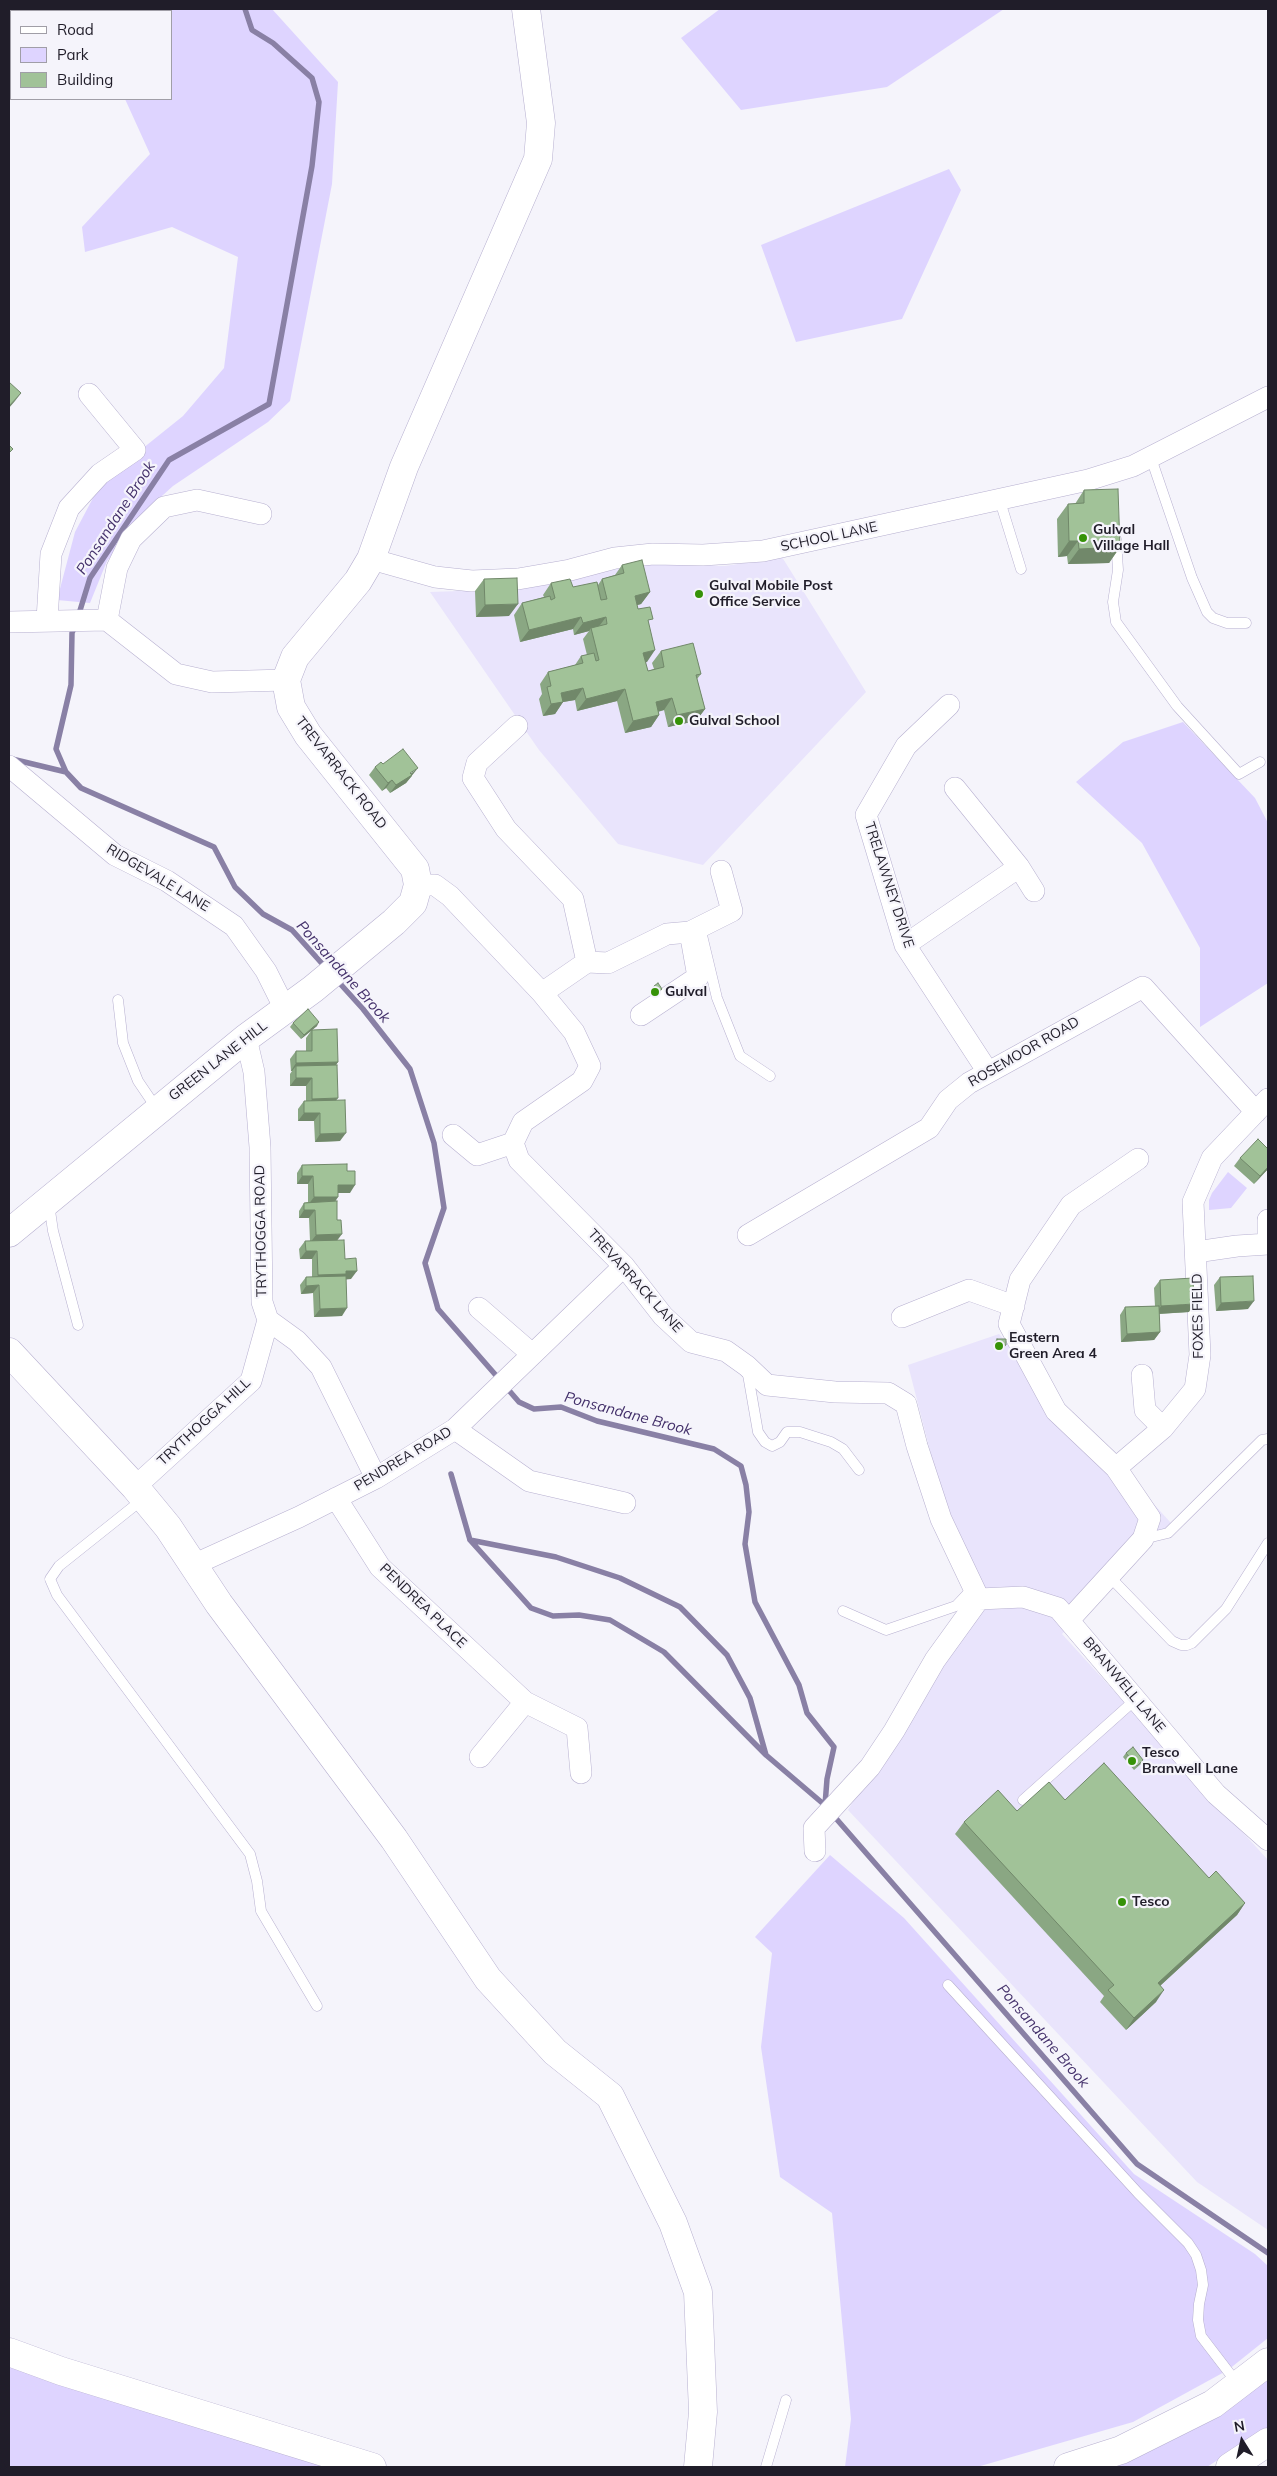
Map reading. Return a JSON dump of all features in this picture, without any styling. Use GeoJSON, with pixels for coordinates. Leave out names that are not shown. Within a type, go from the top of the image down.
{"type":"FeatureCollection","features":[{"type":"Feature","properties":{"kind":"main road"},"geometry":{"type":"LineString","coordinates":[[286,680],[295,657],[358,581],[371,559],[404,467],[538,160],[541,123],[526,9]]}},
{"type":"Feature","properties":{"kind":"main road","name":"TREVARRACK ROAD"},"geometry":{"type":"LineString","coordinates":[[286,680],[290,707],[308,735],[416,869],[418,885]]}},
{"type":"Feature","properties":{"kind":"main road","name":"GREEN LANE HILL"},"geometry":{"type":"LineString","coordinates":[[9,1233],[48,1198],[246,1038],[313,988],[394,922],[413,903],[418,885]]}},
{"type":"Feature","properties":{"kind":"main road"},"geometry":{"type":"LineString","coordinates":[[9,1352],[168,1527],[219,1604],[394,1838],[488,1979],[556,2052],[610,2096],[673,2223],[698,2292],[703,2412],[698,2467]]}},
{"type":"Feature","properties":{"kind":"main road"},"geometry":{"type":"LineString","coordinates":[[9,2352],[70,2374],[372,2467]]}},
{"type":"Feature","properties":{"kind":"main road"},"geometry":{"type":"LineString","coordinates":[[1068,2467],[1128,2446],[1214,2404],[1268,2362]]}},
{"type":"Feature","properties":{"kind":"main road"},"geometry":{"type":"LineString","coordinates":[[1230,2467],[1268,2442]]}},
{"type":"Feature","properties":{"kind":"street"},"geometry":{"type":"LineString","coordinates":[[56,620],[51,554],[69,508],[100,474],[135,450],[89,394]]}},
{"type":"Feature","properties":{"kind":"street","name":"SCHOOL LANE"},"geometry":{"type":"LineString","coordinates":[[371,559],[435,577],[472,581],[518,579],[570,570],[615,558],[653,554],[703,555],[764,551],[1111,478],[1268,397]]}},
{"type":"Feature","properties":{"kind":"street"},"geometry":{"type":"LineString","coordinates":[[102,620],[118,568],[130,539],[164,507],[197,500],[261,514]]}},
{"type":"Feature","properties":{"kind":"street"},"geometry":{"type":"LineString","coordinates":[[9,622],[102,620],[176,674],[212,682],[286,680]]}},
{"type":"Feature","properties":{"kind":"street","name":"TRELAWNEY DRIVE"},"geometry":{"type":"LineString","coordinates":[[949,705],[906,746],[866,815],[905,945],[988,1072]]}},
{"type":"Feature","properties":{"kind":"street"},"geometry":{"type":"LineString","coordinates":[[517,726],[477,763],[474,778],[506,829],[573,899],[587,962]]}},
{"type":"Feature","properties":{"kind":"street","name":"RIDGEVALE LANE"},"geometry":{"type":"LineString","coordinates":[[9,766],[115,855],[167,881],[234,926],[266,971],[285,1009]]}},
{"type":"Feature","properties":{"kind":"street"},"geometry":{"type":"LineString","coordinates":[[955,788],[1019,867],[1034,891]]}},
{"type":"Feature","properties":{"kind":"street"},"geometry":{"type":"LineString","coordinates":[[905,945],[1019,867]]}},
{"type":"Feature","properties":{"kind":"street"},"geometry":{"type":"LineString","coordinates":[[542,993],[587,962],[608,963],[667,934],[695,929],[732,911],[721,871]]}},
{"type":"Feature","properties":{"kind":"street"},"geometry":{"type":"LineString","coordinates":[[418,885],[435,885],[450,896],[542,993],[574,1032],[590,1066],[582,1081],[523,1122],[513,1143],[476,1155],[453,1135]]}},
{"type":"Feature","properties":{"kind":"street"},"geometry":{"type":"LineString","coordinates":[[641,1015],[698,977],[695,929]]}},
{"type":"Feature","properties":{"kind":"street","name":"ROSEMOOR ROAD"},"geometry":{"type":"LineString","coordinates":[[748,1235],[929,1128],[948,1100],[969,1083],[1143,987],[1262,1106]]}},
{"type":"Feature","properties":{"kind":"street","name":"TRYTHOGGA ROAD"},"geometry":{"type":"LineString","coordinates":[[246,1038],[254,1072],[260,1147],[262,1302],[268,1320]]}},
{"type":"Feature","properties":{"kind":"street","name":"FOXES FIELD"},"geometry":{"type":"LineString","coordinates":[[1116,1468],[1162,1428],[1195,1389],[1200,1355],[1193,1202],[1212,1158],[1262,1106]]}},
{"type":"Feature","properties":{"kind":"street","name":"TREVARRACK LANE"},"geometry":{"type":"LineString","coordinates":[[513,1143],[519,1160],[624,1266],[663,1316],[691,1342],[726,1351],[747,1366],[767,1385],[835,1392],[888,1393],[906,1404],[917,1446],[941,1519],[976,1594]]}},
{"type":"Feature","properties":{"kind":"street"},"geometry":{"type":"LineString","coordinates":[[1069,1620],[1143,1539],[1150,1518],[1116,1468],[1056,1411],[1009,1324],[1020,1280],[1071,1205],[1138,1160]]}},
{"type":"Feature","properties":{"kind":"street"},"geometry":{"type":"LineString","coordinates":[[1196,1252],[1268,1244],[1268,1220]]}},
{"type":"Feature","properties":{"kind":"street","name":"PENDREA ROAD"},"geometry":{"type":"LineString","coordinates":[[193,1566],[376,1478],[455,1429],[624,1266]]}},
{"type":"Feature","properties":{"kind":"street"},"geometry":{"type":"LineString","coordinates":[[902,1317],[970,1290],[1014,1306]]}},
{"type":"Feature","properties":{"kind":"street"},"geometry":{"type":"LineString","coordinates":[[479,1308],[532,1354]]}},
{"type":"Feature","properties":{"kind":"street"},"geometry":{"type":"LineString","coordinates":[[268,1320],[297,1341],[321,1367],[376,1478]]}},
{"type":"Feature","properties":{"kind":"street","name":"TRYTHOGGA HILL"},"geometry":{"type":"LineString","coordinates":[[139,1493],[251,1381],[268,1320]]}},
{"type":"Feature","properties":{"kind":"street"},"geometry":{"type":"LineString","coordinates":[[1142,1375],[1145,1410],[1162,1428]]}},
{"type":"Feature","properties":{"kind":"street"},"geometry":{"type":"LineString","coordinates":[[455,1429],[528,1481],[625,1502]]}},
{"type":"Feature","properties":{"kind":"street","name":"PENDREA PLACE"},"geometry":{"type":"LineString","coordinates":[[336,1498],[380,1567],[524,1702],[577,1728],[581,1773]]}},
{"type":"Feature","properties":{"kind":"street"},"geometry":{"type":"LineString","coordinates":[[816,1851],[814,1828],[870,1767],[894,1731],[976,1594]]}},
{"type":"Feature","properties":{"kind":"street","name":"BRANWELL LANE"},"geometry":{"type":"LineString","coordinates":[[976,1594],[1022,1597],[1058,1608],[1216,1794],[1268,1840]]}},
{"type":"Feature","properties":{"kind":"street"},"geometry":{"type":"LineString","coordinates":[[480,1757],[524,1702]]}},
{"type":"Feature","properties":{"kind":"lane"},"geometry":{"type":"LineString","coordinates":[[1151,458],[1192,578],[1207,612],[1213,618],[1227,624],[1246,623]]}},
{"type":"Feature","properties":{"kind":"lane"},"geometry":{"type":"LineString","coordinates":[[1000,501],[1021,569]]}},
{"type":"Feature","properties":{"kind":"lane"},"geometry":{"type":"LineString","coordinates":[[1115,527],[1118,570],[1113,602],[1116,622],[1177,706],[1239,774],[1260,762]]}},
{"type":"Feature","properties":{"kind":"lane"},"geometry":{"type":"LineString","coordinates":[[695,929],[717,998],[740,1056],[770,1076]]}},
{"type":"Feature","properties":{"kind":"lane"},"geometry":{"type":"LineString","coordinates":[[118,1000],[123,1043],[138,1081],[158,1110]]}},
{"type":"Feature","properties":{"kind":"lane"},"geometry":{"type":"LineString","coordinates":[[48,1198],[53,1231],[78,1325]]}},
{"type":"Feature","properties":{"kind":"lane"},"geometry":{"type":"LineString","coordinates":[[747,1366],[758,1432],[765,1442],[772,1446],[780,1442],[788,1432],[800,1432],[832,1442],[843,1449],[859,1470]]}},
{"type":"Feature","properties":{"kind":"lane"},"geometry":{"type":"LineString","coordinates":[[1143,1539],[1168,1533],[1262,1440],[1268,1439]]}},
{"type":"Feature","properties":{"kind":"lane"},"geometry":{"type":"LineString","coordinates":[[139,1493],[59,1566],[50,1579],[57,1596],[250,1854],[262,1911],[317,2006]]}},
{"type":"Feature","properties":{"kind":"lane"},"geometry":{"type":"LineString","coordinates":[[1109,1576],[1172,1641],[1181,1645],[1192,1643],[1226,1609],[1268,1543]]}},
{"type":"Feature","properties":{"kind":"lane"},"geometry":{"type":"LineString","coordinates":[[843,1611],[886,1630],[956,1606],[976,1594]]}},
{"type":"Feature","properties":{"kind":"lane"},"geometry":{"type":"LineString","coordinates":[[1023,1800],[1135,1700]]}},
{"type":"Feature","properties":{"kind":"lane"},"geometry":{"type":"LineString","coordinates":[[948,1985],[1138,2193],[1188,2243],[1201,2270],[1203,2285],[1198,2320],[1201,2336],[1238,2384]]}},
{"type":"Feature","properties":{"kind":"lane"},"geometry":{"type":"LineString","coordinates":[[766,2467],[786,2400]]}},
{"type":"Feature","properties":{"kind":"shaded area","name":"Gulval School"},"geometry":{"type":"Polygon","coordinates":[[[782,557],[866,692],[703,865],[618,844],[539,750],[430,592],[518,589],[648,563],[725,566],[782,557]]]}},
{"type":"Feature","properties":{"kind":"shaded area"},"geometry":{"type":"Polygon","coordinates":[[[999,1334],[1171,1523],[1062,1634],[1268,1860],[1268,2230],[1197,2182],[848,1810],[969,1602],[908,1365],[999,1334]]]}},
{"type":"Feature","properties":{"kind":"green space"},"geometry":{"type":"Polygon","coordinates":[[[272,9],[338,82],[332,184],[290,401],[268,422],[173,486],[152,505],[107,561],[90,603],[57,600],[75,532],[102,481],[183,416],[224,368],[238,257],[172,227],[85,252],[82,227],[150,154],[125,100],[172,100],[172,10],[84,10],[272,9]]]}},
{"type":"Feature","properties":{"kind":"green space"},"geometry":{"type":"Polygon","coordinates":[[[720,9],[1004,9],[887,87],[741,110],[681,38],[720,9]]]}},
{"type":"Feature","properties":{"kind":"green space"},"geometry":{"type":"Polygon","coordinates":[[[949,169],[961,190],[902,319],[796,342],[761,245],[949,169]]]}},
{"type":"Feature","properties":{"kind":"green space"},"geometry":{"type":"Polygon","coordinates":[[[1183,722],[1255,798],[1268,823],[1268,983],[1200,1027],[1200,948],[1142,843],[1076,782],[1123,742],[1183,722]]]}},
{"type":"Feature","properties":{"kind":"green space"},"geometry":{"type":"Polygon","coordinates":[[[1228,1172],[1247,1188],[1231,1208],[1209,1210],[1209,1200],[1212,1193],[1228,1172]]]}},
{"type":"Feature","properties":{"kind":"green space"},"geometry":{"type":"Polygon","coordinates":[[[830,1855],[904,1918],[1134,2174],[1255,2254],[1268,2266],[1268,2338],[1228,2370],[1133,2422],[977,2467],[845,2467],[851,2419],[832,2213],[780,2177],[761,2047],[772,1953],[755,1937],[830,1855]]]}},
{"type":"Feature","properties":{"kind":"green space"},"geometry":{"type":"Polygon","coordinates":[[[9,2366],[327,2467],[9,2467],[9,2366]]]}},
{"type":"Feature","properties":{"kind":"green space"},"geometry":{"type":"Polygon","coordinates":[[[1268,2380],[1268,2427],[1207,2467],[1096,2467],[1244,2396],[1268,2380]]]}},
{"type":"Feature","properties":{"kind":"building"},"geometry":{"type":"Polygon","coordinates":[[[9,382],[21,393],[9,406],[9,382]]]}},
{"type":"Feature","properties":{"kind":"building"},"geometry":{"type":"Polygon","coordinates":[[[9,445],[13,449],[9,453],[9,445]]]}},
{"type":"Feature","properties":{"kind":"building"},"geometry":{"type":"Polygon","coordinates":[[[1118,489],[1120,547],[1079,549],[1078,541],[1069,541],[1068,504],[1084,503],[1084,490],[1118,489]]]}},
{"type":"Feature","properties":{"kind":"building"},"geometry":{"type":"Polygon","coordinates":[[[642,560],[650,592],[635,596],[638,609],[650,607],[653,619],[648,620],[655,650],[643,653],[648,671],[664,667],[661,651],[693,643],[701,674],[696,675],[705,709],[677,715],[672,698],[656,702],[659,715],[633,721],[625,689],[586,699],[583,688],[561,693],[563,702],[551,704],[547,687],[551,686],[548,672],[583,663],[581,656],[594,653],[596,661],[599,660],[591,628],[607,624],[606,617],[583,623],[581,617],[529,630],[522,603],[550,596],[551,600],[555,598],[551,583],[570,579],[573,587],[597,582],[601,600],[607,599],[602,579],[624,573],[622,565],[642,560]]]}},
{"type":"Feature","properties":{"kind":"building"},"geometry":{"type":"Polygon","coordinates":[[[517,578],[518,604],[485,605],[484,579],[517,578]]]}},
{"type":"Feature","properties":{"kind":"building"},"geometry":{"type":"Polygon","coordinates":[[[403,749],[418,768],[410,773],[412,775],[396,785],[392,780],[388,783],[375,767],[381,762],[383,764],[403,749]]]}},
{"type":"Feature","properties":{"kind":"building"},"geometry":{"type":"Polygon","coordinates":[[[658,983],[662,989],[658,992],[654,986],[658,983]]]}},
{"type":"Feature","properties":{"kind":"building"},"geometry":{"type":"Polygon","coordinates":[[[308,1009],[319,1022],[304,1035],[293,1023],[308,1009]]]}},
{"type":"Feature","properties":{"kind":"building"},"geometry":{"type":"Polygon","coordinates":[[[337,1029],[338,1062],[296,1063],[296,1051],[312,1051],[312,1030],[337,1029]]]}},
{"type":"Feature","properties":{"kind":"building"},"geometry":{"type":"Polygon","coordinates":[[[337,1065],[338,1098],[312,1099],[312,1078],[296,1078],[296,1066],[337,1065]]]}},
{"type":"Feature","properties":{"kind":"building"},"geometry":{"type":"Polygon","coordinates":[[[345,1100],[346,1133],[320,1134],[320,1113],[304,1113],[304,1101],[345,1100]]]}},
{"type":"Feature","properties":{"kind":"building"},"geometry":{"type":"Polygon","coordinates":[[[1258,1139],[1268,1149],[1268,1167],[1260,1176],[1240,1158],[1258,1139]]]}},
{"type":"Feature","properties":{"kind":"building"},"geometry":{"type":"Polygon","coordinates":[[[347,1164],[347,1171],[355,1171],[355,1185],[338,1185],[338,1197],[314,1197],[313,1176],[302,1176],[302,1165],[347,1164]]]}},
{"type":"Feature","properties":{"kind":"building"},"geometry":{"type":"Polygon","coordinates":[[[337,1201],[337,1220],[341,1220],[342,1234],[316,1235],[315,1210],[304,1210],[304,1203],[337,1201]]]}},
{"type":"Feature","properties":{"kind":"building"},"geometry":{"type":"Polygon","coordinates":[[[344,1240],[345,1259],[356,1258],[357,1271],[346,1271],[346,1274],[318,1275],[317,1251],[306,1251],[305,1241],[344,1240]]]}},
{"type":"Feature","properties":{"kind":"building"},"geometry":{"type":"Polygon","coordinates":[[[346,1276],[347,1308],[320,1309],[319,1285],[306,1286],[306,1277],[346,1276]]]}},
{"type":"Feature","properties":{"kind":"building"},"geometry":{"type":"Polygon","coordinates":[[[1253,1276],[1254,1301],[1221,1303],[1220,1277],[1253,1276]]]}},
{"type":"Feature","properties":{"kind":"building"},"geometry":{"type":"Polygon","coordinates":[[[1193,1278],[1194,1304],[1161,1306],[1160,1280],[1193,1278]]]}},
{"type":"Feature","properties":{"kind":"building"},"geometry":{"type":"Polygon","coordinates":[[[1159,1306],[1160,1332],[1127,1334],[1125,1307],[1159,1306]]]}},
{"type":"Feature","properties":{"kind":"building"},"geometry":{"type":"Polygon","coordinates":[[[997,1339],[1006,1339],[1006,1345],[997,1345],[997,1339]]]}},
{"type":"Feature","properties":{"kind":"building"},"geometry":{"type":"Polygon","coordinates":[[[1133,1747],[1143,1760],[1137,1766],[1126,1753],[1133,1747]]]}},
{"type":"Feature","properties":{"kind":"building","name":"Tesco"},"geometry":{"type":"Polygon","coordinates":[[[1104,1763],[1209,1878],[1216,1871],[1245,1903],[1158,1983],[1164,1990],[1134,2018],[1108,1990],[1114,1985],[964,1822],[998,1790],[1017,1811],[1049,1782],[1065,1800],[1104,1763]]]}},
{"type":"Feature","properties":{"kind":"waterway","name":"Ponsandane Brook"},"geometry":{"type":"LineString","coordinates":[[78,617],[90,578],[169,460],[269,404],[312,166],[319,102],[312,78],[273,43],[252,30],[245,9]]}},
{"type":"Feature","properties":{"kind":"waterway","name":"Ponsandane Brook"},"geometry":{"type":"LineString","coordinates":[[75,626],[72,633],[71,685],[56,749],[66,772],[81,788],[214,847],[235,887],[263,914],[292,930],[326,968]]}},
{"type":"Feature","properties":{"kind":"waterway"},"geometry":{"type":"LineString","coordinates":[[12,759],[66,772]]}},
{"type":"Feature","properties":{"kind":"waterway","name":"Ponsandane Brook"},"geometry":{"type":"LineString","coordinates":[[335,978],[363,1009],[410,1069],[434,1143],[444,1208],[425,1263],[438,1309],[500,1380]]}},
{"type":"Feature","properties":{"kind":"waterway","name":"Ponsandane Brook"},"geometry":{"type":"LineString","coordinates":[[506,1387],[519,1402],[534,1409],[561,1407],[597,1421],[714,1449],[741,1466],[746,1485],[749,1512],[745,1544],[755,1602],[799,1685],[807,1713],[834,1747],[827,1779],[825,1805]]}},
{"type":"Feature","properties":{"kind":"waterway","name":"Ponsandane Brook"},"geometry":{"type":"LineString","coordinates":[[451,1474],[470,1540],[556,1557],[620,1578],[680,1607],[727,1655],[750,1698],[766,1755]]}},
{"type":"Feature","properties":{"kind":"waterway","name":"Ponsandane Brook"},"geometry":{"type":"LineString","coordinates":[[470,1540],[531,1608],[553,1616],[579,1615],[610,1620],[664,1652],[766,1755],[827,1807]]}},
{"type":"Feature","properties":{"kind":"waterway","name":"Ponsandane Brook"},"geometry":{"type":"LineString","coordinates":[[833,1815],[1137,2164],[1268,2253]]}},
{"type":"Feature","properties":{"kind":"place","name":"Gulval Village Hall"},"geometry":{"type":"Point","coordinates":[1083,538]}},
{"type":"Feature","properties":{"kind":"place","name":"Gulval Mobile Post Office Service"},"geometry":{"type":"Point","coordinates":[699,594]}},
{"type":"Feature","properties":{"kind":"place","name":"Gulval School"},"geometry":{"type":"Point","coordinates":[679,721]}},
{"type":"Feature","properties":{"kind":"place","name":"Gulval"},"geometry":{"type":"Point","coordinates":[655,992]}},
{"type":"Feature","properties":{"kind":"place","name":"Eastern Green Area 4"},"geometry":{"type":"Point","coordinates":[999,1346]}},
{"type":"Feature","properties":{"kind":"place","name":"Tesco Branwell Lane"},"geometry":{"type":"Point","coordinates":[1132,1761]}},
{"type":"Feature","properties":{"kind":"place","name":"Tesco"},"geometry":{"type":"Point","coordinates":[1122,1902]}}]}
